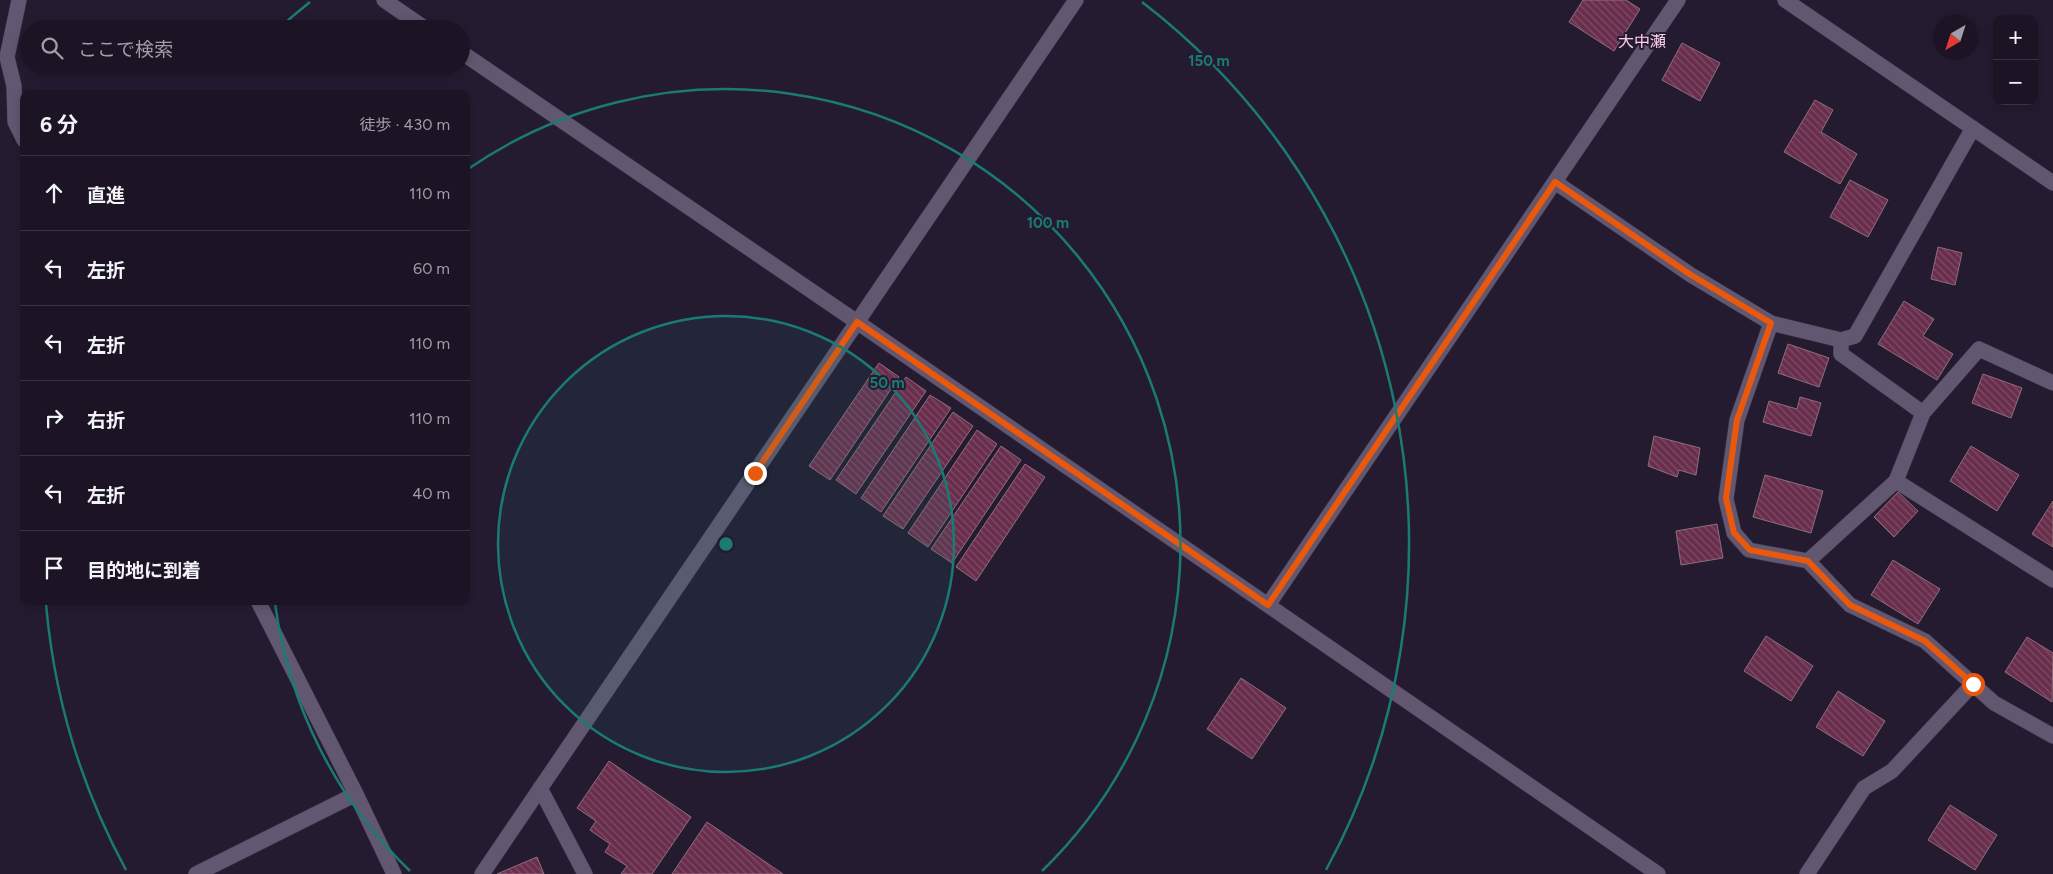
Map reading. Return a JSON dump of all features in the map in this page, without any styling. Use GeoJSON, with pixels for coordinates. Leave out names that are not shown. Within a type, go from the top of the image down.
{"type":"FeatureCollection","features":[{"type":"Feature","properties":{"kind":"street"},"geometry":{"type":"LineString","coordinates":[[19,0],[7,57],[14,86],[15,122],[20,132]]}},
{"type":"Feature","properties":{"kind":"street"},"geometry":{"type":"LineString","coordinates":[[384,0],[413,20]]}},
{"type":"Feature","properties":{"kind":"street"},"geometry":{"type":"LineString","coordinates":[[482,874],[1076,0]]}},
{"type":"Feature","properties":{"kind":"street"},"geometry":{"type":"LineString","coordinates":[[1268,605],[1678,0]]}},
{"type":"Feature","properties":{"kind":"street"},"geometry":{"type":"LineString","coordinates":[[1785,0],[2053,183]]}},
{"type":"Feature","properties":{"kind":"street"},"geometry":{"type":"LineString","coordinates":[[470,58],[1268,605],[1650,872]]}},
{"type":"Feature","properties":{"kind":"street"},"geometry":{"type":"LineString","coordinates":[[1555,182],[1691,275],[1771,323],[1841,340],[1854,336],[1973,128]]}},
{"type":"Feature","properties":{"kind":"street"},"geometry":{"type":"LineString","coordinates":[[1771,323],[1737,420],[1726,498],[1734,533],[1750,550],[1808,561],[1850,605],[1925,641],[1994,703],[2053,736]]}},
{"type":"Feature","properties":{"kind":"street"},"geometry":{"type":"LineString","coordinates":[[1841,340],[1841,354],[1923,413]]}},
{"type":"Feature","properties":{"kind":"street"},"geometry":{"type":"LineString","coordinates":[[1808,561],[1896,481],[1923,413],[1979,349],[2053,383]]}},
{"type":"Feature","properties":{"kind":"street"},"geometry":{"type":"LineString","coordinates":[[1896,481],[2053,580]]}},
{"type":"Feature","properties":{"kind":"street"},"geometry":{"type":"LineString","coordinates":[[260,605],[356,794],[394,874]]}},
{"type":"Feature","properties":{"kind":"street"},"geometry":{"type":"LineString","coordinates":[[1807,874],[1864,788],[1892,771],[1973,684]]}},
{"type":"Feature","properties":{"kind":"street"},"geometry":{"type":"LineString","coordinates":[[540,788],[584,874]]}},
{"type":"Feature","properties":{"kind":"street"},"geometry":{"type":"LineString","coordinates":[[196,874],[356,794]]}},
{"type":"Feature","properties":{"kind":"building"},"geometry":{"type":"Polygon","coordinates":[[[1583,0],[1626,0],[1640,9],[1614,51],[1569,22],[1583,0]]]}},
{"type":"Feature","properties":{"kind":"building"},"geometry":{"type":"Polygon","coordinates":[[[1682,43],[1720,63],[1700,101],[1662,80],[1682,43]]]}},
{"type":"Feature","properties":{"kind":"building"},"geometry":{"type":"Polygon","coordinates":[[[1815,100],[1833,110],[1821,132],[1857,154],[1840,184],[1784,152],[1815,100]]]}},
{"type":"Feature","properties":{"kind":"building"},"geometry":{"type":"Polygon","coordinates":[[[1850,180],[1888,200],[1868,237],[1830,217],[1850,180]]]}},
{"type":"Feature","properties":{"kind":"building"},"geometry":{"type":"Polygon","coordinates":[[[1938,247],[1962,253],[1955,285],[1931,279],[1938,247]]]}},
{"type":"Feature","properties":{"kind":"building"},"geometry":{"type":"Polygon","coordinates":[[[1904,301],[1934,319],[1923,336],[1953,354],[1937,380],[1878,344],[1904,301]]]}},
{"type":"Feature","properties":{"kind":"building"},"geometry":{"type":"Polygon","coordinates":[[[1788,344],[1829,358],[1819,387],[1778,373],[1788,344]]]}},
{"type":"Feature","properties":{"kind":"building"},"geometry":{"type":"Polygon","coordinates":[[[879,363],[899,377],[830,480],[809,466],[879,363]]]}},
{"type":"Feature","properties":{"kind":"building"},"geometry":{"type":"Polygon","coordinates":[[[1983,374],[2022,388],[2011,418],[1972,403],[1983,374]]]}},
{"type":"Feature","properties":{"kind":"building"},"geometry":{"type":"Polygon","coordinates":[[[906,377],[926,391],[856,494],[836,480],[906,377]]]}},
{"type":"Feature","properties":{"kind":"building"},"geometry":{"type":"Polygon","coordinates":[[[930,395],[951,408],[881,512],[861,498],[930,395]]]}},
{"type":"Feature","properties":{"kind":"building"},"geometry":{"type":"Polygon","coordinates":[[[1800,397],[1821,403],[1811,436],[1763,422],[1769,401],[1797,409],[1800,397]]]}},
{"type":"Feature","properties":{"kind":"building"},"geometry":{"type":"Polygon","coordinates":[[[953,412],[973,426],[903,529],[883,516],[953,412]]]}},
{"type":"Feature","properties":{"kind":"building"},"geometry":{"type":"Polygon","coordinates":[[[977,430],[997,444],[928,547],[908,533],[977,430]]]}},
{"type":"Feature","properties":{"kind":"building"},"geometry":{"type":"Polygon","coordinates":[[[1654,436],[1700,448],[1696,475],[1679,470],[1677,477],[1648,466],[1654,436]]]}},
{"type":"Feature","properties":{"kind":"building"},"geometry":{"type":"Polygon","coordinates":[[[1001,446],[1021,460],[952,563],[931,549],[1001,446]]]}},
{"type":"Feature","properties":{"kind":"building"},"geometry":{"type":"Polygon","coordinates":[[[1971,446],[2019,475],[1997,511],[1950,481],[1971,446]]]}},
{"type":"Feature","properties":{"kind":"building"},"geometry":{"type":"Polygon","coordinates":[[[1025,464],[1045,477],[976,581],[956,567],[1025,464]]]}},
{"type":"Feature","properties":{"kind":"building"},"geometry":{"type":"Polygon","coordinates":[[[1765,475],[1823,491],[1811,533],[1753,517],[1765,475]]]}},
{"type":"Feature","properties":{"kind":"building"},"geometry":{"type":"Polygon","coordinates":[[[1898,492],[1918,511],[1894,537],[1874,517],[1898,492]]]}},
{"type":"Feature","properties":{"kind":"building"},"geometry":{"type":"Polygon","coordinates":[[[2053,501],[2053,547],[2032,534],[2053,501]]]}},
{"type":"Feature","properties":{"kind":"building"},"geometry":{"type":"Polygon","coordinates":[[[1717,524],[1723,558],[1681,565],[1676,531],[1717,524]]]}},
{"type":"Feature","properties":{"kind":"building"},"geometry":{"type":"Polygon","coordinates":[[[1893,560],[1940,589],[1918,624],[1871,595],[1893,560]]]}},
{"type":"Feature","properties":{"kind":"building"},"geometry":{"type":"Polygon","coordinates":[[[1766,636],[1813,666],[1791,701],[1744,671],[1766,636]]]}},
{"type":"Feature","properties":{"kind":"building"},"geometry":{"type":"Polygon","coordinates":[[[2027,637],[2053,653],[2052,702],[2005,672],[2027,637]]]}},
{"type":"Feature","properties":{"kind":"building"},"geometry":{"type":"Polygon","coordinates":[[[1241,678],[1286,708],[1252,759],[1207,729],[1241,678]]]}},
{"type":"Feature","properties":{"kind":"building"},"geometry":{"type":"Polygon","coordinates":[[[1838,691],[1885,721],[1863,756],[1816,727],[1838,691]]]}},
{"type":"Feature","properties":{"kind":"building"},"geometry":{"type":"Polygon","coordinates":[[[609,761],[691,817],[652,874],[621,874],[627,866],[605,852],[610,844],[590,830],[596,821],[577,808],[609,761]]]}},
{"type":"Feature","properties":{"kind":"building"},"geometry":{"type":"Polygon","coordinates":[[[1950,805],[1997,835],[1975,870],[1928,840],[1950,805]]]}},
{"type":"Feature","properties":{"kind":"building"},"geometry":{"type":"Polygon","coordinates":[[[707,822],[783,874],[672,874],[707,822]]]}},
{"type":"Feature","properties":{"kind":"building"},"geometry":{"type":"Polygon","coordinates":[[[537,857],[544,874],[497,874],[537,857]]]}},
{"type":"Feature","properties":{"kind":"district","name":"大中瀬"},"geometry":{"type":"Point","coordinates":[1642,41]}},
{"type":"Feature","properties":{"kind":"route"},"geometry":{"type":"LineString","coordinates":[[755,473],[857,322],[1268,605],[1555,182],[1691,275],[1771,323],[1737,420],[1726,498],[1734,533],[1750,550],[1808,561],[1850,605],[1925,641],[1973,684]]}}]}
